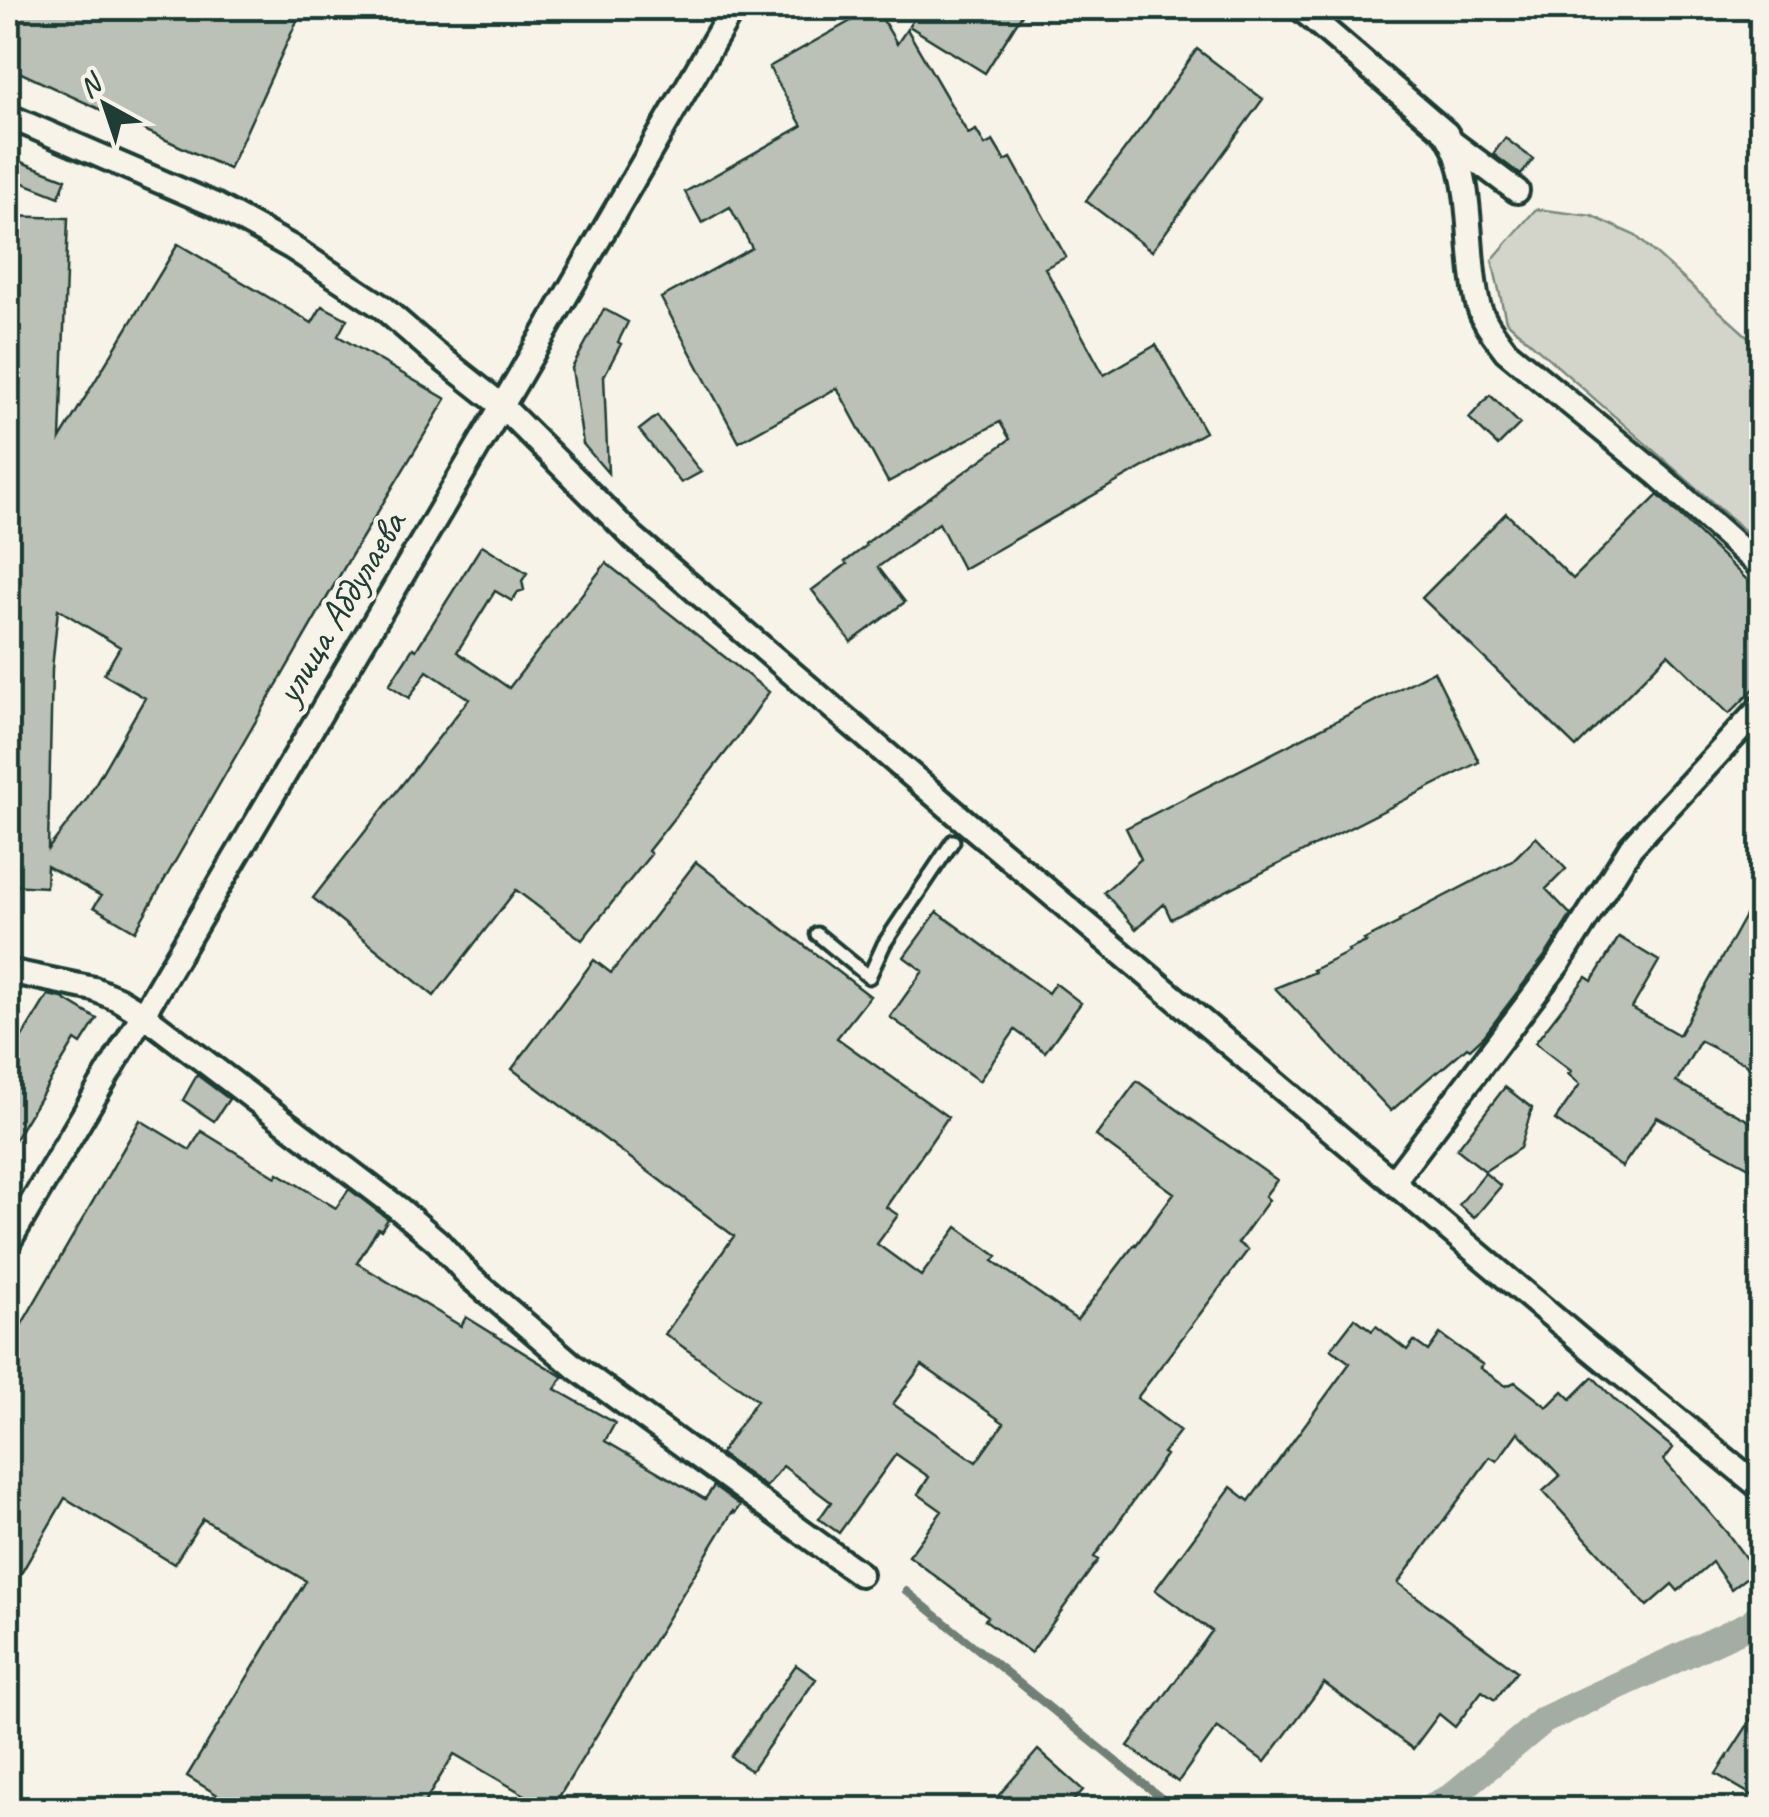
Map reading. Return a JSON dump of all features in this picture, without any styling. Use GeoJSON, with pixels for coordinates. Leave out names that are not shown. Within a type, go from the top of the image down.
{"type":"FeatureCollection","features":[{"type":"Feature","properties":{"kind":"street","name":"улица Абдулаева"},"geometry":{"type":"LineString","coordinates":[[8,1243],[733,8]]}},
{"type":"Feature","properties":{"kind":"street"},"geometry":{"type":"LineString","coordinates":[[1300,8],[1453,143],[1462,171],[1478,305],[1488,329],[1506,351],[1658,474],[1762,568]]}},
{"type":"Feature","properties":{"kind":"street"},"geometry":{"type":"LineString","coordinates":[[8,116],[216,205],[291,247],[382,307],[502,406],[633,538],[959,831],[1393,1182],[1762,1489]]}},
{"type":"Feature","properties":{"kind":"street"},"geometry":{"type":"LineString","coordinates":[[1453,143],[1518,191]]}},
{"type":"Feature","properties":{"kind":"street"},"geometry":{"type":"LineString","coordinates":[[1393,1182],[1560,962],[1631,847],[1762,706]]}},
{"type":"Feature","properties":{"kind":"street"},"geometry":{"type":"LineString","coordinates":[[8,970],[94,988],[141,1014],[398,1208],[438,1242],[471,1278],[575,1367],[860,1574]]}},
{"type":"Feature","properties":{"kind":"lane"},"geometry":{"type":"LineString","coordinates":[[817,934],[869,977],[884,944],[959,831]]}},
{"type":"Feature","properties":{"kind":"shaded area"},"geometry":{"type":"Polygon","coordinates":[[[1536,209],[1592,216],[1636,236],[1747,336],[1761,323],[1761,545],[1506,321],[1492,260],[1536,209]]]}},
{"type":"Feature","properties":{"kind":"building"},"geometry":{"type":"Polygon","coordinates":[[[8,8],[303,8],[229,169],[8,67],[8,8]]]}},
{"type":"Feature","properties":{"kind":"building"},"geometry":{"type":"Polygon","coordinates":[[[874,8],[897,44],[907,29],[968,134],[976,130],[985,145],[993,141],[1005,161],[1011,158],[1066,257],[1045,268],[1104,375],[1156,345],[1205,432],[963,569],[939,523],[878,567],[905,602],[851,642],[812,590],[847,564],[865,544],[1010,439],[1000,422],[888,482],[837,388],[739,442],[661,298],[752,248],[730,207],[702,223],[685,192],[802,126],[769,67],[874,8]]]}},
{"type":"Feature","properties":{"kind":"building"},"geometry":{"type":"Polygon","coordinates":[[[920,8],[1026,8],[985,73],[909,26],[920,8]]]}},
{"type":"Feature","properties":{"kind":"building"},"geometry":{"type":"Polygon","coordinates":[[[1197,49],[1263,99],[1152,251],[1086,201],[1197,49]]]}},
{"type":"Feature","properties":{"kind":"building"},"geometry":{"type":"Polygon","coordinates":[[[1505,138],[1533,159],[1521,175],[1493,154],[1505,138]]]}},
{"type":"Feature","properties":{"kind":"building"},"geometry":{"type":"Polygon","coordinates":[[[8,157],[66,179],[59,197],[8,177],[8,157]]]}},
{"type":"Feature","properties":{"kind":"building"},"geometry":{"type":"Polygon","coordinates":[[[8,216],[68,218],[60,439],[178,244],[312,323],[322,306],[347,319],[338,336],[446,399],[135,931],[94,907],[101,896],[47,866],[46,887],[8,885],[8,216]],[[58,609],[52,669],[48,849],[86,800],[145,698],[104,674],[120,647],[58,609]]]}},
{"type":"Feature","properties":{"kind":"building"},"geometry":{"type":"Polygon","coordinates":[[[604,309],[628,322],[604,376],[608,473],[583,444],[572,368],[604,309]]]}},
{"type":"Feature","properties":{"kind":"building"},"geometry":{"type":"Polygon","coordinates":[[[1490,395],[1520,424],[1498,446],[1469,418],[1490,395]]]}},
{"type":"Feature","properties":{"kind":"building"},"geometry":{"type":"Polygon","coordinates":[[[657,416],[701,472],[681,483],[639,430],[657,416]]]}},
{"type":"Feature","properties":{"kind":"building"},"geometry":{"type":"Polygon","coordinates":[[[1658,495],[1762,594],[1762,681],[1729,714],[1668,654],[1576,747],[1422,598],[1506,513],[1573,579],[1658,495]]]}},
{"type":"Feature","properties":{"kind":"building"},"geometry":{"type":"Polygon","coordinates":[[[482,545],[527,573],[522,581],[524,590],[512,601],[495,591],[457,652],[509,688],[606,563],[769,692],[648,851],[651,854],[582,940],[516,890],[434,996],[313,898],[469,699],[427,671],[409,698],[389,685],[413,648],[416,650],[482,545]]]}},
{"type":"Feature","properties":{"kind":"building"},"geometry":{"type":"Polygon","coordinates":[[[1434,671],[1479,762],[1171,919],[1164,904],[1136,929],[1104,892],[1141,859],[1126,828],[1434,671]]]}},
{"type":"Feature","properties":{"kind":"building"},"geometry":{"type":"Polygon","coordinates":[[[1536,837],[1566,869],[1546,889],[1571,915],[1484,1036],[1391,1111],[1275,988],[1315,972],[1399,920],[1512,861],[1536,837]]]}},
{"type":"Feature","properties":{"kind":"building"},"geometry":{"type":"Polygon","coordinates":[[[696,862],[870,996],[837,1038],[948,1117],[886,1207],[898,1215],[877,1244],[921,1276],[957,1227],[997,1256],[993,1261],[1077,1320],[1174,1193],[1096,1136],[1137,1081],[1277,1180],[1265,1196],[1269,1200],[1238,1243],[1248,1250],[1137,1398],[1180,1431],[1094,1557],[1098,1560],[1031,1653],[909,1556],[942,1511],[918,1494],[929,1477],[896,1454],[839,1533],[819,1519],[831,1502],[783,1466],[766,1487],[720,1454],[757,1400],[665,1334],[734,1236],[512,1069],[594,960],[611,973],[696,862]],[[922,1365],[893,1404],[976,1462],[1004,1423],[922,1365]]]}},
{"type":"Feature","properties":{"kind":"building"},"geometry":{"type":"Polygon","coordinates":[[[1762,885],[1762,1072],[1700,1041],[1676,1082],[1762,1128],[1762,1174],[1657,1117],[1622,1167],[1555,1120],[1580,1084],[1568,1074],[1571,1071],[1535,1043],[1586,977],[1592,981],[1619,937],[1659,961],[1632,1008],[1679,1035],[1762,885]]]}},
{"type":"Feature","properties":{"kind":"building"},"geometry":{"type":"Polygon","coordinates":[[[937,912],[1048,993],[1055,983],[1081,1003],[1045,1052],[1015,1030],[979,1081],[890,1017],[923,971],[904,957],[937,912]]]}},
{"type":"Feature","properties":{"kind":"building"},"geometry":{"type":"Polygon","coordinates":[[[48,995],[62,998],[97,1019],[81,1044],[75,1040],[8,1151],[8,1038],[18,1044],[48,995]]]}},
{"type":"Feature","properties":{"kind":"building"},"geometry":{"type":"Polygon","coordinates":[[[197,1075],[229,1099],[214,1121],[183,1100],[197,1075]]]}},
{"type":"Feature","properties":{"kind":"building"},"geometry":{"type":"Polygon","coordinates":[[[1505,1087],[1532,1108],[1520,1148],[1485,1171],[1457,1149],[1505,1087]]]}},
{"type":"Feature","properties":{"kind":"building"},"geometry":{"type":"Polygon","coordinates":[[[140,1120],[190,1150],[201,1131],[336,1208],[349,1189],[388,1219],[357,1263],[461,1326],[466,1317],[563,1377],[555,1389],[615,1423],[605,1441],[705,1499],[714,1486],[740,1505],[551,1810],[454,1754],[420,1810],[242,1810],[187,1776],[306,1581],[203,1519],[174,1564],[65,1498],[8,1596],[8,1348],[140,1120]]]}},
{"type":"Feature","properties":{"kind":"building"},"geometry":{"type":"Polygon","coordinates":[[[1485,1173],[1501,1186],[1474,1218],[1459,1205],[1485,1173]]]}},
{"type":"Feature","properties":{"kind":"building"},"geometry":{"type":"Polygon","coordinates":[[[1355,1318],[1372,1331],[1376,1326],[1407,1350],[1414,1341],[1428,1351],[1440,1334],[1506,1386],[1515,1382],[1547,1407],[1563,1391],[1571,1399],[1593,1377],[1673,1448],[1664,1460],[1755,1571],[1731,1589],[1712,1562],[1678,1591],[1672,1584],[1647,1606],[1543,1491],[1560,1476],[1518,1432],[1497,1461],[1490,1457],[1398,1583],[1517,1671],[1495,1700],[1482,1691],[1455,1727],[1439,1714],[1413,1749],[1324,1683],[1265,1762],[1217,1727],[1178,1782],[1128,1746],[1212,1631],[1155,1590],[1231,1487],[1249,1501],[1350,1363],[1331,1349],[1355,1318]]]}},
{"type":"Feature","properties":{"kind":"building"},"geometry":{"type":"Polygon","coordinates":[[[796,1665],[816,1679],[751,1771],[731,1757],[796,1665]]]}},
{"type":"Feature","properties":{"kind":"building"},"geometry":{"type":"Polygon","coordinates":[[[1762,1703],[1762,1801],[1716,1774],[1762,1703]]]}},
{"type":"Feature","properties":{"kind":"building"},"geometry":{"type":"Polygon","coordinates":[[[1038,1750],[1083,1790],[1065,1810],[986,1810],[1038,1750]]]}},
{"type":"Feature","properties":{"kind":"waterway"},"geometry":{"type":"LineString","coordinates":[[906,1591],[1176,1810]]}},
{"type":"Feature","properties":{"kind":"waterway"},"geometry":{"type":"LineString","coordinates":[[1425,1810],[1450,1798],[1544,1720],[1751,1624],[1762,1612]]}}]}
